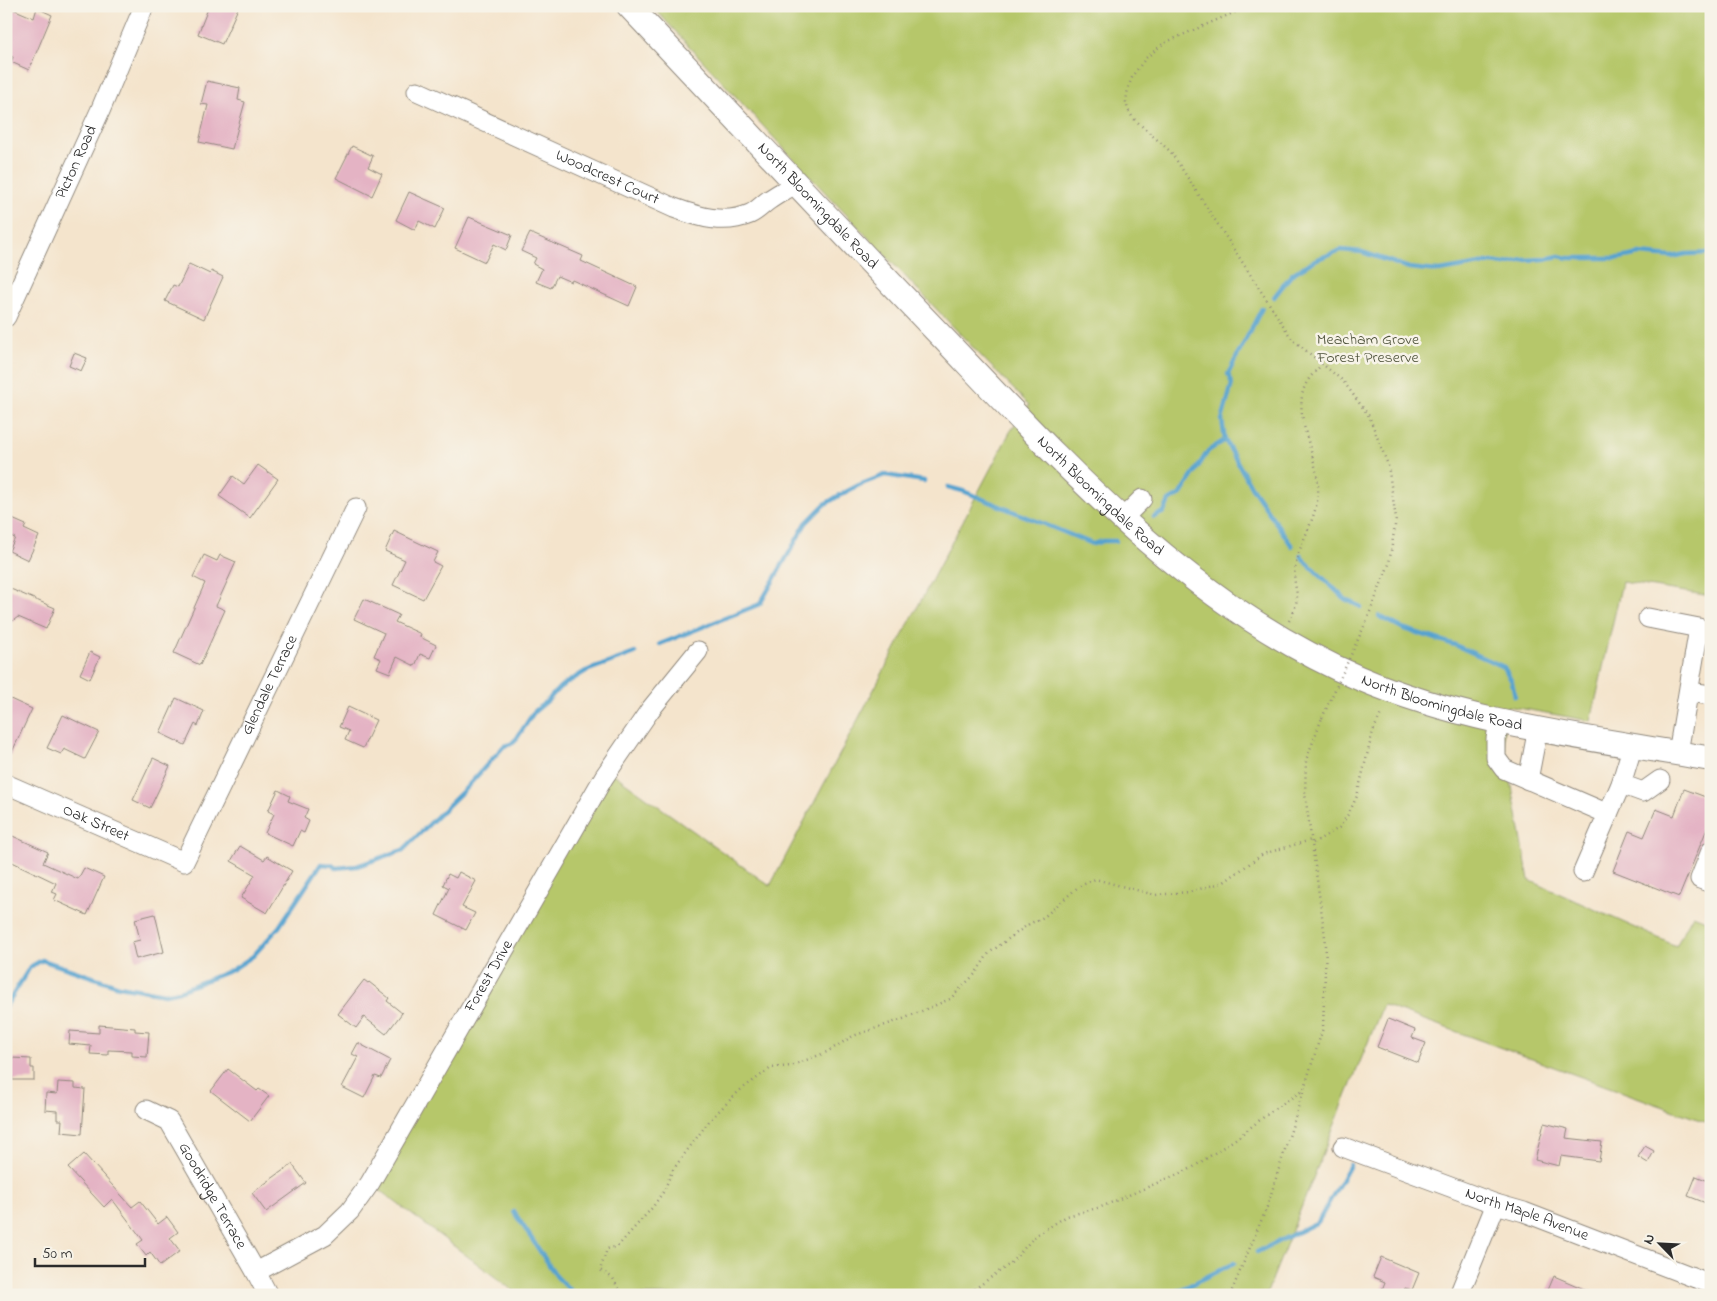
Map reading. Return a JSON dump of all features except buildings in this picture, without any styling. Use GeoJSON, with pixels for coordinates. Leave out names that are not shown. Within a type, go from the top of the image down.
{"type":"FeatureCollection","features":[{"type":"Feature","properties":{"kind":"main road","name":"North Bloomingdale Road"},"geometry":{"type":"LineString","coordinates":[[629,6],[1008,407],[1154,547],[1202,587],[1254,623],[1283,640],[1332,665],[1393,691],[1451,710],[1499,721],[1711,759]]}},
{"type":"Feature","properties":{"kind":"street","name":"Picton Road"},"geometry":{"type":"LineString","coordinates":[[6,317],[96,118],[144,6]]}},
{"type":"Feature","properties":{"kind":"street","name":"Woodcrest Court"},"geometry":{"type":"LineString","coordinates":[[417,92],[674,208],[694,215],[718,220],[735,219],[752,213],[796,183]]}},
{"type":"Feature","properties":{"kind":"street"},"geometry":{"type":"LineString","coordinates":[[1123,518],[1142,499]]}},
{"type":"Feature","properties":{"kind":"street","name":"Glendale Terrace"},"geometry":{"type":"LineString","coordinates":[[184,862],[356,508]]}},
{"type":"Feature","properties":{"kind":"street"},"geometry":{"type":"LineString","coordinates":[[1648,618],[1699,628],[1678,753]]}},
{"type":"Feature","properties":{"kind":"street","name":"Forest Drive"},"geometry":{"type":"LineString","coordinates":[[256,1272],[325,1234],[350,1211],[370,1183],[604,777],[650,710],[698,652]]}},
{"type":"Feature","properties":{"kind":"street"},"geometry":{"type":"LineString","coordinates":[[1689,692],[1711,696]]}},
{"type":"Feature","properties":{"kind":"street"},"geometry":{"type":"LineString","coordinates":[[1499,721],[1496,739],[1496,758],[1504,769],[1608,814]]}},
{"type":"Feature","properties":{"kind":"street"},"geometry":{"type":"LineString","coordinates":[[1528,780],[1538,728]]}},
{"type":"Feature","properties":{"kind":"street"},"geometry":{"type":"LineString","coordinates":[[1583,872],[1621,784],[1633,745]]}},
{"type":"Feature","properties":{"kind":"street"},"geometry":{"type":"LineString","coordinates":[[1621,784],[1643,792],[1660,780]]}},
{"type":"Feature","properties":{"kind":"street","name":"Oak Street"},"geometry":{"type":"LineString","coordinates":[[6,784],[184,862]]}},
{"type":"Feature","properties":{"kind":"street"},"geometry":{"type":"LineString","coordinates":[[1711,851],[1700,879],[1711,883]]}},
{"type":"Feature","properties":{"kind":"street","name":"Goodridge Terrace"},"geometry":{"type":"LineString","coordinates":[[146,1110],[169,1121],[268,1295]]}},
{"type":"Feature","properties":{"kind":"street","name":"North Maple Avenue"},"geometry":{"type":"LineString","coordinates":[[1343,1147],[1496,1204],[1524,1212],[1711,1284]]}},
{"type":"Feature","properties":{"kind":"street"},"geometry":{"type":"LineString","coordinates":[[1459,1295],[1496,1204]]}},
{"type":"Feature","properties":{"kind":"path"},"geometry":{"type":"LineString","coordinates":[[1230,1295],[1267,1207],[1323,1028],[1326,944],[1305,794],[1306,760],[1322,718],[1366,622],[1389,564],[1396,519],[1388,465],[1369,416],[1343,381],[1292,339],[1171,152],[1134,118],[1128,110],[1126,102],[1128,88],[1133,75],[1146,58],[1164,43],[1249,6]]}},
{"type":"Feature","properties":{"kind":"path"},"geometry":{"type":"LineString","coordinates":[[1288,622],[1296,607],[1295,569],[1312,521],[1319,487],[1304,426],[1302,404],[1307,382],[1322,364]]}},
{"type":"Feature","properties":{"kind":"path"},"geometry":{"type":"LineString","coordinates":[[626,1295],[618,1288],[613,1278],[600,1270],[607,1250],[618,1246],[652,1208],[664,1191],[672,1171],[709,1121],[739,1091],[771,1068],[790,1066],[818,1056],[853,1036],[903,1019],[950,999],[975,974],[989,952],[1029,924],[1044,917],[1078,887],[1095,879],[1155,895],[1190,892],[1224,882],[1264,854],[1312,842],[1339,828],[1357,796],[1372,730],[1381,714]]}},
{"type":"Feature","properties":{"kind":"path"},"geometry":{"type":"LineString","coordinates":[[966,1295],[1010,1264],[1036,1235],[1043,1230],[1067,1216],[1101,1208],[1192,1168],[1237,1138],[1274,1109],[1304,1090]]}},
{"type":"Feature","properties":{"kind":"green space","name":"Meacham Grove Forest Preserve"},"geometry":{"type":"Polygon","coordinates":[[[652,6],[1711,6],[1711,596],[1622,582],[1591,721],[1507,706],[1503,737],[1529,880],[1676,946],[1693,915],[1711,922],[1711,1124],[1383,1005],[1266,1295],[519,1295],[370,1183],[608,770],[770,886],[1010,432],[1029,405],[800,166],[652,6]]]}},
{"type":"Feature","properties":{"kind":"waterway"},"geometry":{"type":"LineString","coordinates":[[1274,297],[1292,274],[1315,260],[1341,250],[1362,252],[1409,268],[1440,271],[1492,262],[1504,264],[1559,256],[1567,258],[1620,258],[1640,254],[1672,257],[1686,254],[1711,253]]}},
{"type":"Feature","properties":{"kind":"waterway"},"geometry":{"type":"LineString","coordinates":[[1262,308],[1228,374],[1232,384],[1222,420],[1225,440],[1252,488],[1292,546]]}},
{"type":"Feature","properties":{"kind":"waterway"},"geometry":{"type":"LineString","coordinates":[[1154,517],[1164,512],[1169,501],[1181,494],[1208,451],[1225,440]]}},
{"type":"Feature","properties":{"kind":"waterway"},"geometry":{"type":"LineString","coordinates":[[660,644],[760,604],[806,523],[824,505],[840,495],[885,475],[924,481]]}},
{"type":"Feature","properties":{"kind":"waterway"},"geometry":{"type":"LineString","coordinates":[[948,487],[963,491],[1093,544],[1103,541],[1116,541]]}},
{"type":"Feature","properties":{"kind":"waterway"},"geometry":{"type":"LineString","coordinates":[[1301,555],[1345,599],[1361,607]]}},
{"type":"Feature","properties":{"kind":"waterway"},"geometry":{"type":"LineString","coordinates":[[1379,616],[1402,628],[1455,645],[1504,667],[1512,682],[1515,696]]}},
{"type":"Feature","properties":{"kind":"waterway"},"geometry":{"type":"LineString","coordinates":[[6,1006],[30,967],[42,960],[119,986],[165,994],[179,991],[232,970],[253,956],[279,927],[321,864],[332,865],[336,868],[357,866],[403,850],[466,788],[504,746],[511,744],[517,738],[534,712],[560,687],[586,671],[635,653]]}},
{"type":"Feature","properties":{"kind":"waterway"},"geometry":{"type":"LineString","coordinates":[[1257,1252],[1318,1222],[1350,1165]]}},
{"type":"Feature","properties":{"kind":"waterway"},"geometry":{"type":"LineString","coordinates":[[514,1212],[557,1277],[575,1295]]}},
{"type":"Feature","properties":{"kind":"waterway"},"geometry":{"type":"LineString","coordinates":[[1170,1295],[1234,1263]]}}]}
